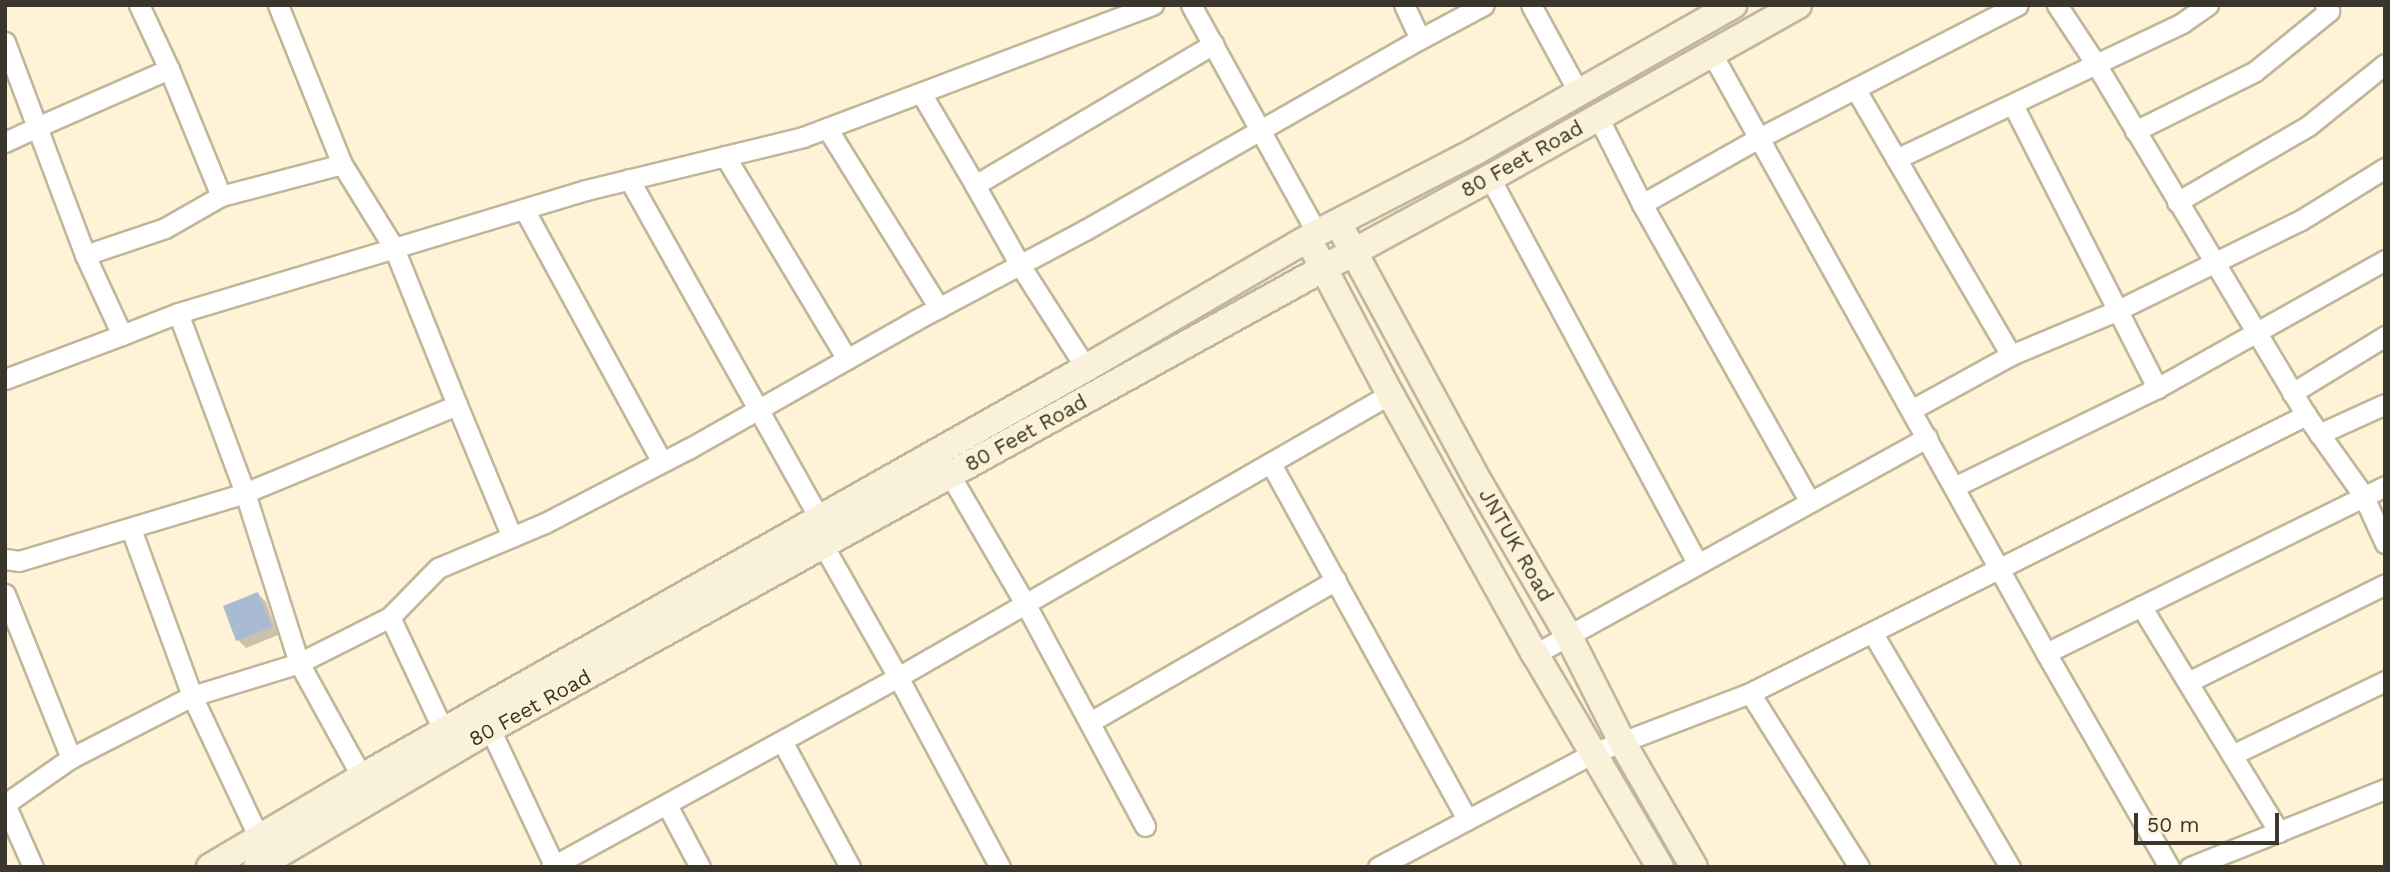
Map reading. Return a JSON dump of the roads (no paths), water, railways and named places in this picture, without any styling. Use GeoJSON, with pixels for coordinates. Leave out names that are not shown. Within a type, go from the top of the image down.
{"type":"FeatureCollection","features":[{"type":"Feature","properties":{"kind":"main road","name":"80 Feet Road"},"geometry":{"type":"LineString","coordinates":[[210,867],[818,516],[1086,368],[1322,231],[1579,93],[1699,13],[1733,5]]}},
{"type":"Feature","properties":{"kind":"main road","name":"80 Feet Road"},"geometry":{"type":"LineString","coordinates":[[257,867],[490,729],[1490,178],[1798,5]]}},
{"type":"Feature","properties":{"kind":"main road","name":"JNTUK Road"},"geometry":{"type":"LineString","coordinates":[[1322,231],[1352,252],[1568,635],[1622,742],[1694,867]]}},
{"type":"Feature","properties":{"kind":"main road","name":"JNTUK Road"},"geometry":{"type":"LineString","coordinates":[[1322,231],[1324,268],[1390,394],[1535,654],[1660,867]]}},
{"type":"Feature","properties":{"kind":"street"},"geometry":{"type":"LineString","coordinates":[[139,5],[169,69],[221,196]]}},
{"type":"Feature","properties":{"kind":"street"},"geometry":{"type":"LineString","coordinates":[[278,5],[342,164],[394,248],[512,537]]}},
{"type":"Feature","properties":{"kind":"street"},"geometry":{"type":"LineString","coordinates":[[5,379],[178,313],[629,179],[827,128],[1153,5]]}},
{"type":"Feature","properties":{"kind":"street"},"geometry":{"type":"LineString","coordinates":[[1191,5],[1322,231]]}},
{"type":"Feature","properties":{"kind":"street"},"geometry":{"type":"LineString","coordinates":[[1404,5],[1420,39]]}},
{"type":"Feature","properties":{"kind":"street"},"geometry":{"type":"LineString","coordinates":[[33,867],[5,804],[71,758],[192,696],[299,663],[390,617],[438,568],[512,537],[662,462],[1484,5]]}},
{"type":"Feature","properties":{"kind":"street"},"geometry":{"type":"LineString","coordinates":[[1531,5],[1579,93]]}},
{"type":"Feature","properties":{"kind":"street"},"geometry":{"type":"LineString","coordinates":[[1642,204],[1757,139],[2018,5]]}},
{"type":"Feature","properties":{"kind":"street"},"geometry":{"type":"LineString","coordinates":[[2057,5],[2096,64],[2292,393],[2363,495],[2385,543]]}},
{"type":"Feature","properties":{"kind":"street"},"geometry":{"type":"LineString","coordinates":[[1896,159],[2182,23],[2208,5]]}},
{"type":"Feature","properties":{"kind":"street"},"geometry":{"type":"LineString","coordinates":[[2134,131],[2254,72],[2329,11],[2325,5]]}},
{"type":"Feature","properties":{"kind":"street"},"geometry":{"type":"LineString","coordinates":[[5,42],[85,255],[122,335]]}},
{"type":"Feature","properties":{"kind":"street"},"geometry":{"type":"LineString","coordinates":[[975,185],[1213,44]]}},
{"type":"Feature","properties":{"kind":"street"},"geometry":{"type":"LineString","coordinates":[[1712,54],[1757,139],[2169,867]]}},
{"type":"Feature","properties":{"kind":"street"},"geometry":{"type":"LineString","coordinates":[[2178,202],[2308,126],[2385,64]]}},
{"type":"Feature","properties":{"kind":"street"},"geometry":{"type":"LineString","coordinates":[[5,142],[169,69]]}},
{"type":"Feature","properties":{"kind":"street"},"geometry":{"type":"LineString","coordinates":[[1856,90],[2011,355]]}},
{"type":"Feature","properties":{"kind":"street"},"geometry":{"type":"LineString","coordinates":[[921,93],[1020,265],[1086,368]]}},
{"type":"Feature","properties":{"kind":"street"},"geometry":{"type":"LineString","coordinates":[[2013,105],[2157,388]]}},
{"type":"Feature","properties":{"kind":"street"},"geometry":{"type":"LineString","coordinates":[[1598,117],[1642,204],[1810,502]]}},
{"type":"Feature","properties":{"kind":"street"},"geometry":{"type":"LineString","coordinates":[[827,128],[939,307]]}},
{"type":"Feature","properties":{"kind":"street"},"geometry":{"type":"LineString","coordinates":[[725,156],[847,359]]}},
{"type":"Feature","properties":{"kind":"street"},"geometry":{"type":"LineString","coordinates":[[85,255],[165,228],[221,196],[342,164]]}},
{"type":"Feature","properties":{"kind":"street"},"geometry":{"type":"LineString","coordinates":[[1911,410],[2011,355],[2116,311],[2301,220],[2385,168]]}},
{"type":"Feature","properties":{"kind":"street"},"geometry":{"type":"LineString","coordinates":[[1490,178],[1698,564]]}},
{"type":"Feature","properties":{"kind":"street"},"geometry":{"type":"LineString","coordinates":[[629,179],[818,516],[823,545],[898,677],[1000,867]]}},
{"type":"Feature","properties":{"kind":"street"},"geometry":{"type":"LineString","coordinates":[[524,209],[662,462]]}},
{"type":"Feature","properties":{"kind":"street"},"geometry":{"type":"LineString","coordinates":[[1954,487],[2157,388],[2385,260]]}},
{"type":"Feature","properties":{"kind":"street"},"geometry":{"type":"LineString","coordinates":[[178,313],[245,493],[299,663],[362,777]]}},
{"type":"Feature","properties":{"kind":"street"},"geometry":{"type":"LineString","coordinates":[[2292,393],[2385,336]]}},
{"type":"Feature","properties":{"kind":"street"},"geometry":{"type":"LineString","coordinates":[[490,729],[553,866],[1026,605],[1390,394]]}},
{"type":"Feature","properties":{"kind":"street"},"geometry":{"type":"LineString","coordinates":[[2319,433],[2385,404]]}},
{"type":"Feature","properties":{"kind":"street"},"geometry":{"type":"LineString","coordinates":[[5,559],[19,561],[245,493],[457,405]]}},
{"type":"Feature","properties":{"kind":"street"},"geometry":{"type":"LineString","coordinates":[[1378,867],[1593,753],[1750,693],[2306,415]]}},
{"type":"Feature","properties":{"kind":"street"},"geometry":{"type":"LineString","coordinates":[[1535,654],[1927,438]]}},
{"type":"Feature","properties":{"kind":"street"},"geometry":{"type":"LineString","coordinates":[[1271,464],[1468,819]]}},
{"type":"Feature","properties":{"kind":"street"},"geometry":{"type":"LineString","coordinates":[[950,475],[1026,605],[1146,826]]}},
{"type":"Feature","properties":{"kind":"street"},"geometry":{"type":"LineString","coordinates":[[2046,653],[2385,486]]}},
{"type":"Feature","properties":{"kind":"street"},"geometry":{"type":"LineString","coordinates":[[131,529],[192,696],[259,838]]}},
{"type":"Feature","properties":{"kind":"street"},"geometry":{"type":"LineString","coordinates":[[1090,722],[1336,580]]}},
{"type":"Feature","properties":{"kind":"street"},"geometry":{"type":"LineString","coordinates":[[2188,682],[2385,584]]}},
{"type":"Feature","properties":{"kind":"street"},"geometry":{"type":"LineString","coordinates":[[5,594],[71,758]]}},
{"type":"Feature","properties":{"kind":"street"},"geometry":{"type":"LineString","coordinates":[[2141,606],[2279,832]]}},
{"type":"Feature","properties":{"kind":"street"},"geometry":{"type":"LineString","coordinates":[[390,617],[444,732]]}},
{"type":"Feature","properties":{"kind":"street"},"geometry":{"type":"LineString","coordinates":[[1872,632],[2010,867]]}},
{"type":"Feature","properties":{"kind":"street"},"geometry":{"type":"LineString","coordinates":[[2232,755],[2385,681]]}},
{"type":"Feature","properties":{"kind":"street"},"geometry":{"type":"LineString","coordinates":[[1750,693],[1859,867]]}},
{"type":"Feature","properties":{"kind":"street"},"geometry":{"type":"LineString","coordinates":[[782,741],[850,867]]}},
{"type":"Feature","properties":{"kind":"street"},"geometry":{"type":"LineString","coordinates":[[2190,867],[2385,789]]}},
{"type":"Feature","properties":{"kind":"street"},"geometry":{"type":"LineString","coordinates":[[667,805],[700,867]]}}]}
